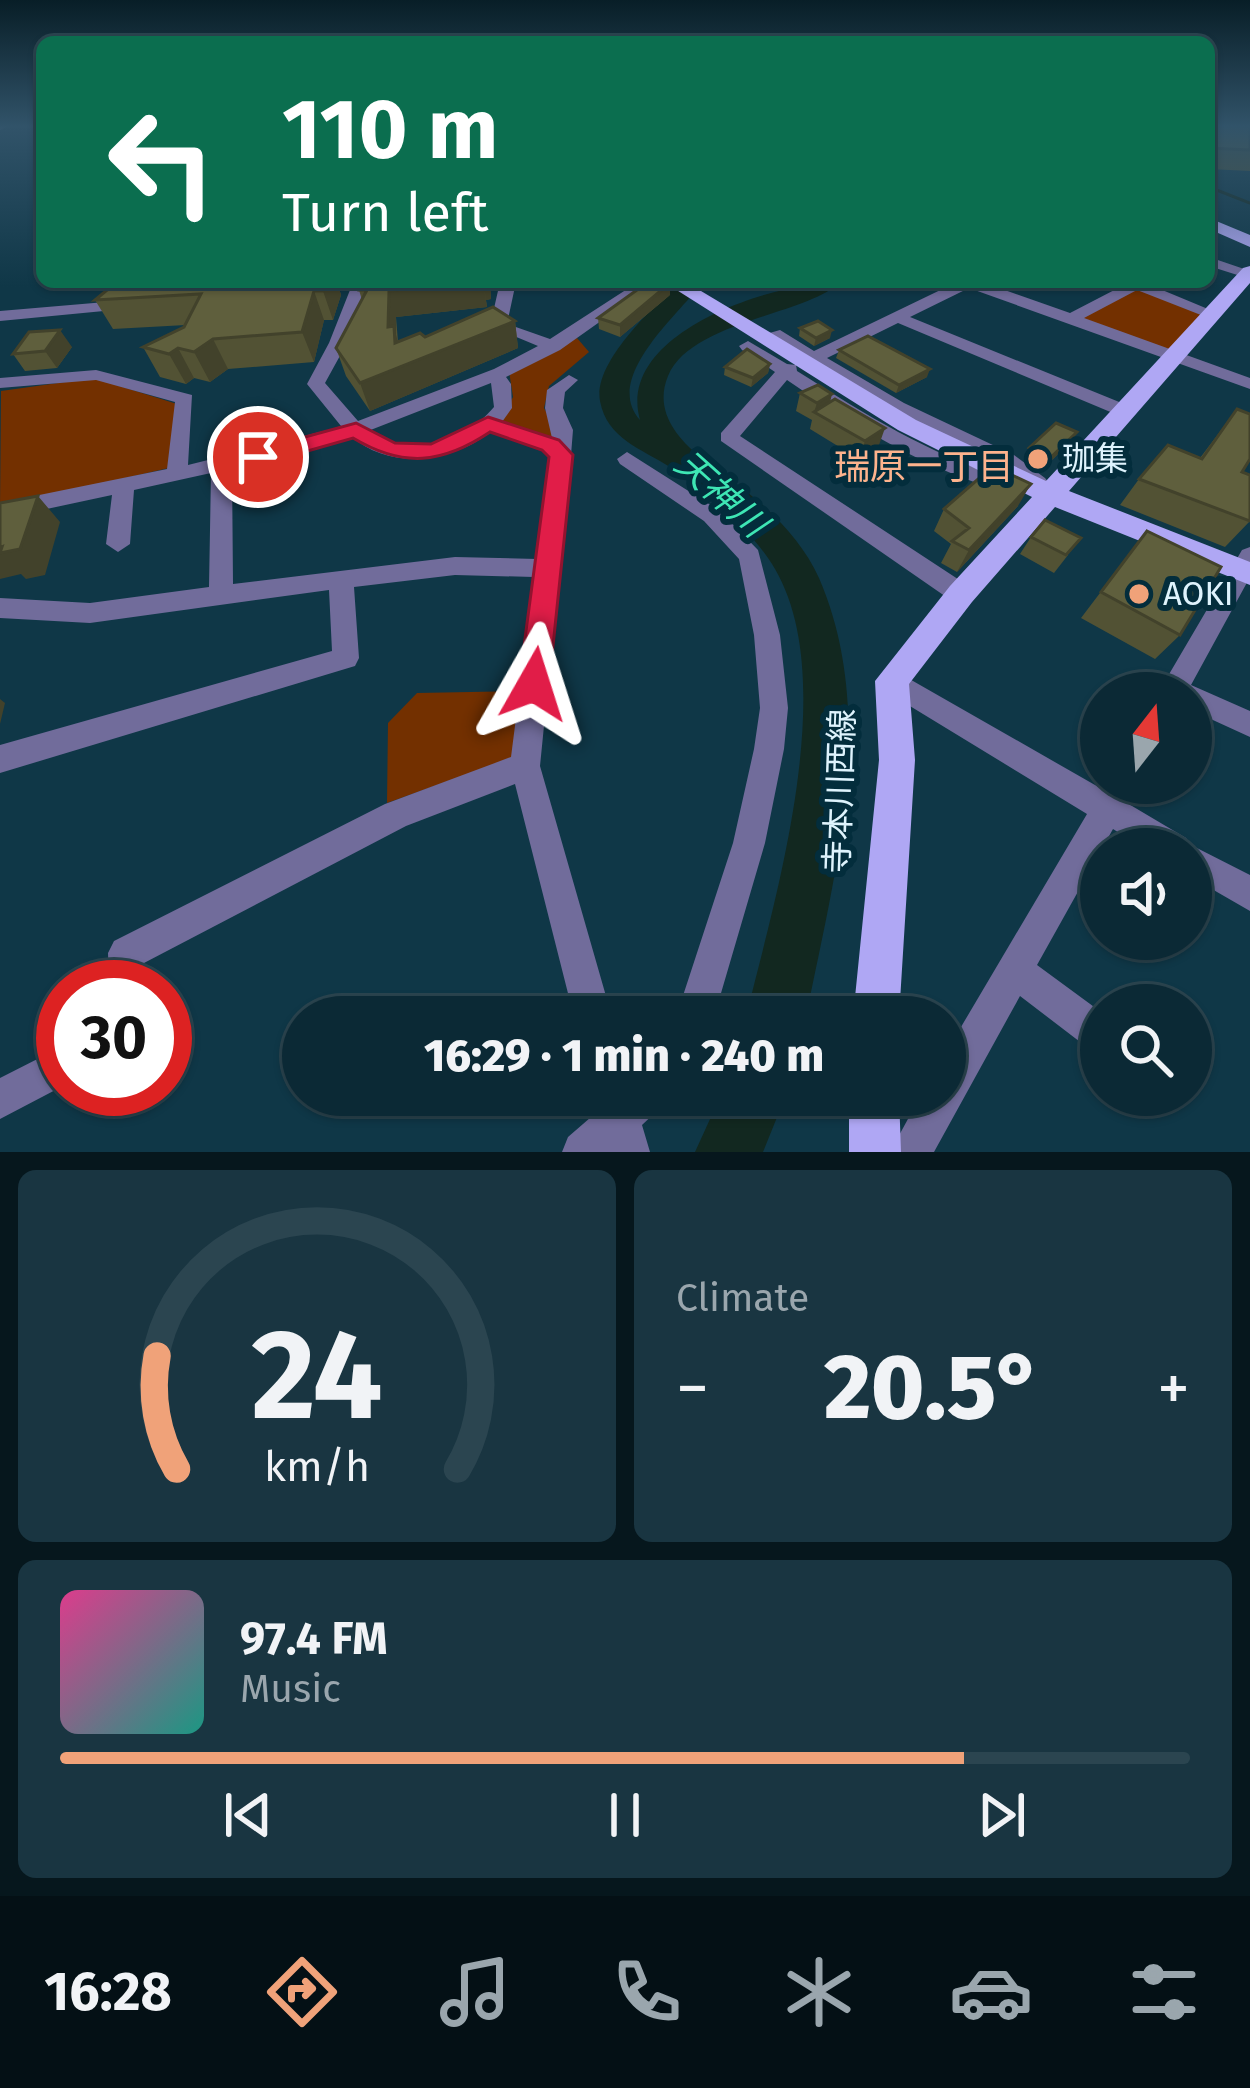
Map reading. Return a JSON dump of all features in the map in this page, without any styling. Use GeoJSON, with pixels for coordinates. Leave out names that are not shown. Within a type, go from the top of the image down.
{"type":"FeatureCollection","features":[{"type":"Feature","properties":{"kind":"main road"},"geometry":{"type":"LineString","coordinates":[[1215,229],[1249,263]]}},
{"type":"Feature","properties":{"kind":"main road","name":"寺本川西線"},"geometry":{"type":"LineString","coordinates":[[877,996],[897,760],[892,681],[962,594],[1212,314],[1249,263]]}},
{"type":"Feature","properties":{"kind":"main road"},"geometry":{"type":"LineString","coordinates":[[684,288],[722,313],[747,337],[907,425],[1054,496],[1248,567]]}},
{"type":"Feature","properties":{"kind":"main road"},"geometry":{"type":"LineString","coordinates":[[874,1116],[875,1152]]}},
{"type":"Feature","properties":{"kind":"street"},"geometry":{"type":"LineString","coordinates":[[1215,261],[1249,263]]}},
{"type":"Feature","properties":{"kind":"street"},"geometry":{"type":"LineString","coordinates":[[296,290],[321,288]]}},
{"type":"Feature","properties":{"kind":"street"},"geometry":{"type":"LineString","coordinates":[[358,288],[338,343],[316,384],[376,446],[417,452],[446,448],[488,424],[499,415],[504,400],[502,384],[494,375]]}},
{"type":"Feature","properties":{"kind":"street"},"geometry":{"type":"LineString","coordinates":[[507,288],[498,326],[554,346]]}},
{"type":"Feature","properties":{"kind":"street"},"geometry":{"type":"LineString","coordinates":[[0,512],[222,466],[435,403],[586,329],[640,288]]}},
{"type":"Feature","properties":{"kind":"street"},"geometry":{"type":"LineString","coordinates":[[956,288],[800,364],[728,437],[962,594]]}},
{"type":"Feature","properties":{"kind":"street"},"geometry":{"type":"LineString","coordinates":[[985,288],[1250,384]]}},
{"type":"Feature","properties":{"kind":"street"},"geometry":{"type":"LineString","coordinates":[[1071,319],[1124,288]]}},
{"type":"Feature","properties":{"kind":"street"},"geometry":{"type":"LineString","coordinates":[[1145,288],[1212,314]]}},
{"type":"Feature","properties":{"kind":"street"},"geometry":{"type":"LineString","coordinates":[[0,316],[135,300]]}},
{"type":"Feature","properties":{"kind":"street"},"geometry":{"type":"LineString","coordinates":[[38,330],[51,312]]}},
{"type":"Feature","properties":{"kind":"street"},"geometry":{"type":"LineString","coordinates":[[897,317],[1127,412]]}},
{"type":"Feature","properties":{"kind":"street"},"geometry":{"type":"LineString","coordinates":[[774,334],[800,364],[984,482],[1054,496]]}},
{"type":"Feature","properties":{"kind":"street"},"geometry":{"type":"LineString","coordinates":[[747,337],[1007,460],[1054,496]]}},
{"type":"Feature","properties":{"kind":"street"},"geometry":{"type":"LineString","coordinates":[[0,383],[13,365]]}},
{"type":"Feature","properties":{"kind":"street"},"geometry":{"type":"LineString","coordinates":[[0,383],[96,374],[184,399],[177,473]]}},
{"type":"Feature","properties":{"kind":"street"},"geometry":{"type":"LineString","coordinates":[[569,380],[556,390],[554,408],[563,430],[526,766],[587,996]]}},
{"type":"Feature","properties":{"kind":"street"},"geometry":{"type":"LineString","coordinates":[[488,424],[541,439],[561,455]]}},
{"type":"Feature","properties":{"kind":"street"},"geometry":{"type":"LineString","coordinates":[[627,459],[712,516],[750,556],[767,634],[773,708],[769,749],[748,843],[701,996]]}},
{"type":"Feature","properties":{"kind":"street"},"geometry":{"type":"LineString","coordinates":[[220,596],[222,466]]}},
{"type":"Feature","properties":{"kind":"street"},"geometry":{"type":"LineString","coordinates":[[118,544],[124,484]]}},
{"type":"Feature","properties":{"kind":"street"},"geometry":{"type":"LineString","coordinates":[[0,608],[90,613],[455,566],[548,568]]}},
{"type":"Feature","properties":{"kind":"street"},"geometry":{"type":"LineString","coordinates":[[1190,672],[1248,567]]}},
{"type":"Feature","properties":{"kind":"street"},"geometry":{"type":"LineString","coordinates":[[0,759],[346,658],[340,579]]}},
{"type":"Feature","properties":{"kind":"street"},"geometry":{"type":"LineString","coordinates":[[892,681],[1080,777]]}},
{"type":"Feature","properties":{"kind":"street"},"geometry":{"type":"LineString","coordinates":[[1212,707],[1250,724]]}},
{"type":"Feature","properties":{"kind":"street"},"geometry":{"type":"LineString","coordinates":[[126,960],[126,953],[396,814],[526,766]]}},
{"type":"Feature","properties":{"kind":"street"},"geometry":{"type":"LineString","coordinates":[[966,1055],[1110,804]]}},
{"type":"Feature","properties":{"kind":"street"},"geometry":{"type":"LineString","coordinates":[[1125,804],[1152,828]]}},
{"type":"Feature","properties":{"kind":"street"},"geometry":{"type":"LineString","coordinates":[[1212,871],[1250,894]]}},
{"type":"Feature","properties":{"kind":"street"},"geometry":{"type":"LineString","coordinates":[[1015,970],[1080,1019]]}},
{"type":"Feature","properties":{"kind":"street"},"geometry":{"type":"LineString","coordinates":[[0,1099],[36,1080]]}},
{"type":"Feature","properties":{"kind":"street"},"geometry":{"type":"LineString","coordinates":[[911,1152],[931,1116]]}},
{"type":"Feature","properties":{"kind":"street"},"geometry":{"type":"LineString","coordinates":[[583,1152],[627,1120]]}},
{"type":"Feature","properties":{"kind":"shaded area"},"geometry":{"type":"Polygon","coordinates":[[[1135,288],[1204,314],[1171,350],[1077,319],[1135,288]]]}},
{"type":"Feature","properties":{"kind":"shaded area"},"geometry":{"type":"Polygon","coordinates":[[[577,338],[589,352],[549,386],[544,408],[554,426],[552,437],[505,425],[502,418],[513,397],[509,371],[577,338]]]}},
{"type":"Feature","properties":{"kind":"shaded area"},"geometry":{"type":"Polygon","coordinates":[[[94,378],[177,404],[173,467],[0,507],[1,391],[94,378]]]}},
{"type":"Feature","properties":{"kind":"shaded area"},"geometry":{"type":"Polygon","coordinates":[[[522,691],[521,755],[387,803],[388,723],[417,693],[522,691]]]}},
{"type":"Feature","properties":{"kind":"building"},"geometry":{"type":"Polygon","coordinates":[[[109,288],[324,288],[314,291],[302,332],[213,339],[194,352],[178,348],[169,354],[143,347],[184,327],[201,294],[95,300],[109,288]]]}},
{"type":"Feature","properties":{"kind":"building"},"geometry":{"type":"Polygon","coordinates":[[[417,288],[389,291],[388,327],[394,326],[395,343],[420,333],[425,337],[493,307],[515,321],[360,383],[336,348],[367,290],[359,290],[417,288]]]}},
{"type":"Feature","properties":{"kind":"building"},"geometry":{"type":"Polygon","coordinates":[[[640,288],[664,288],[620,325],[598,318],[640,288]]]}},
{"type":"Feature","properties":{"kind":"building"},"geometry":{"type":"Polygon","coordinates":[[[818,321],[832,330],[816,338],[800,328],[818,321]]]}},
{"type":"Feature","properties":{"kind":"building"},"geometry":{"type":"Polygon","coordinates":[[[60,330],[45,351],[13,354],[29,332],[60,330]]]}},
{"type":"Feature","properties":{"kind":"building"},"geometry":{"type":"Polygon","coordinates":[[[868,336],[930,369],[899,385],[839,350],[868,336]]]}},
{"type":"Feature","properties":{"kind":"building"},"geometry":{"type":"Polygon","coordinates":[[[747,349],[770,364],[753,378],[725,367],[747,349]]]}},
{"type":"Feature","properties":{"kind":"building"},"geometry":{"type":"Polygon","coordinates":[[[818,385],[832,394],[817,403],[800,393],[818,385]]]}},
{"type":"Feature","properties":{"kind":"building"},"geometry":{"type":"Polygon","coordinates":[[[835,399],[885,428],[865,441],[814,412],[835,399]]]}},
{"type":"Feature","properties":{"kind":"building"},"geometry":{"type":"Polygon","coordinates":[[[1237,409],[1250,414],[1250,459],[1242,472],[1250,475],[1250,521],[1139,479],[1168,445],[1202,459],[1237,409]]]}},
{"type":"Feature","properties":{"kind":"building"},"geometry":{"type":"Polygon","coordinates":[[[1056,423],[1077,432],[1048,460],[1029,448],[1056,423]]]}},
{"type":"Feature","properties":{"kind":"building"},"geometry":{"type":"Polygon","coordinates":[[[993,466],[1031,484],[969,550],[952,541],[969,528],[944,509],[993,466]]]}},
{"type":"Feature","properties":{"kind":"building"},"geometry":{"type":"Polygon","coordinates":[[[38,496],[20,549],[0,553],[0,503],[38,496]]]}},
{"type":"Feature","properties":{"kind":"building"},"geometry":{"type":"Polygon","coordinates":[[[1045,520],[1081,538],[1066,555],[1031,537],[1045,520]]]}},
{"type":"Feature","properties":{"kind":"building"},"geometry":{"type":"Polygon","coordinates":[[[1147,531],[1221,567],[1180,635],[1101,592],[1147,531]]]}},
{"type":"Feature","properties":{"kind":"waterway"},"geometry":{"type":"LineString","coordinates":[[1215,189],[1250,203]]}},
{"type":"Feature","properties":{"kind":"waterway"},"geometry":{"type":"LineString","coordinates":[[672,456],[637,436],[619,415],[613,394],[618,373],[632,351],[686,288]]}},
{"type":"Feature","properties":{"kind":"waterway","name":"天神川"},"geometry":{"type":"LineString","coordinates":[[781,996],[820,796],[824,683],[816,629],[799,578],[780,547],[666,442],[653,411],[651,388],[665,359],[683,344],[732,318],[812,288]]}},
{"type":"Feature","properties":{"kind":"waterway","name":"天神川"},"geometry":{"type":"LineString","coordinates":[[729,1152],[745,1116]]}},
{"type":"Feature","properties":{"kind":"place","name":"珈集"},"geometry":{"type":"Point","coordinates":[1038,459]}},
{"type":"Feature","properties":{"kind":"place","name":"AOKI"},"geometry":{"type":"Point","coordinates":[1139,594]}},
{"type":"Feature","properties":{"kind":"district","name":"瑞原一丁目"},"geometry":{"type":"Point","coordinates":[924,467]}},
{"type":"Feature","properties":{"kind":"route"},"geometry":{"type":"LineString","coordinates":[[258,457],[356,430],[376,446],[403,453],[432,451],[458,443],[488,424],[550,445],[561,455],[534,684]]}}]}
